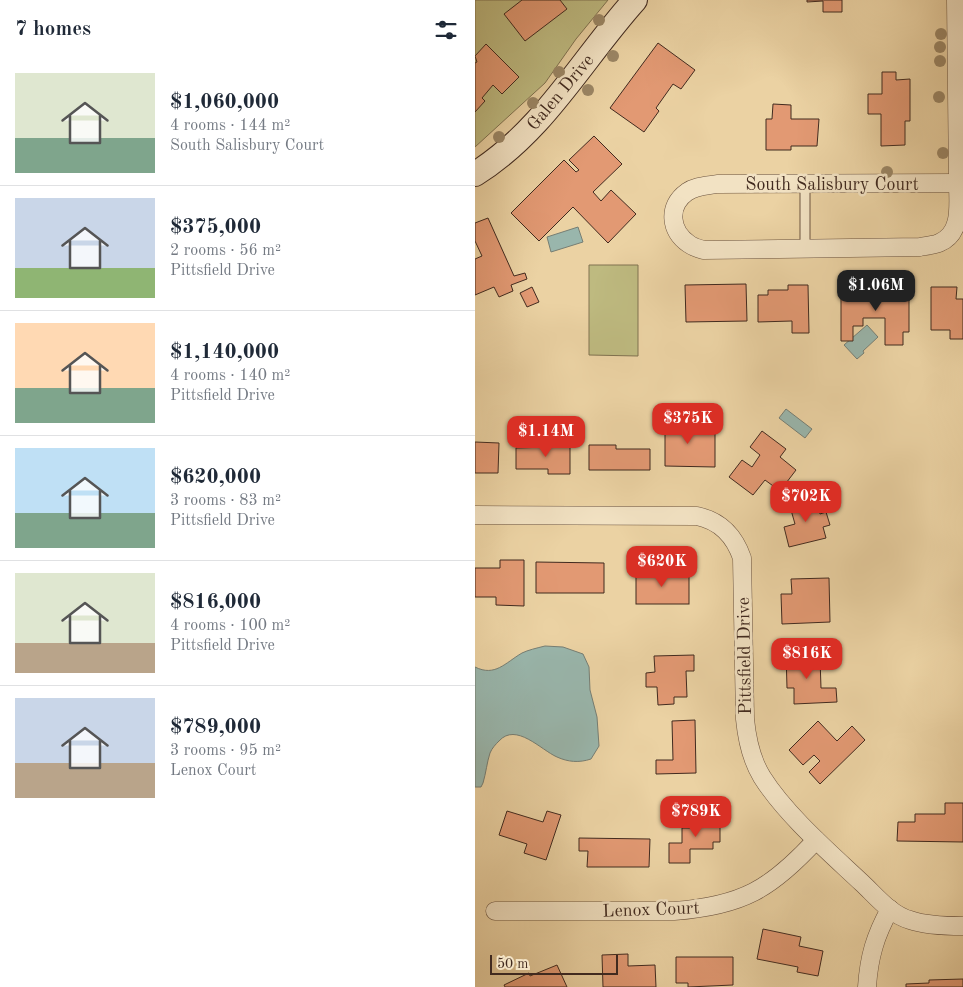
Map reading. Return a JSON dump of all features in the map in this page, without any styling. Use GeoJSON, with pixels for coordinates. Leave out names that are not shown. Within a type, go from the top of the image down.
{"type":"FeatureCollection","features":[{"type":"Feature","properties":{"kind":"street","name":"Galen Drive"},"geometry":{"type":"LineString","coordinates":[[475,174],[507,150],[533,127],[563,93],[635,0]]}},
{"type":"Feature","properties":{"kind":"street"},"geometry":{"type":"LineString","coordinates":[[956,0],[958,183]]}},
{"type":"Feature","properties":{"kind":"street","name":"South Salisbury Court"},"geometry":{"type":"LineString","coordinates":[[958,183],[958,220],[954,230],[939,243],[920,247],[703,250],[690,245],[680,237],[674,227],[673,220],[673,212],[677,202],[686,193],[698,187],[717,184],[958,183]]}},
{"type":"Feature","properties":{"kind":"street","name":"Pittsfield Drive"},"geometry":{"type":"LineString","coordinates":[[475,515],[697,516],[717,524],[729,533],[737,544],[742,558],[747,741],[753,761],[762,778],[816,840],[890,909],[909,920],[963,926]]}},
{"type":"Feature","properties":{"kind":"street","name":"Lenox Court"},"geometry":{"type":"LineString","coordinates":[[495,911],[675,911],[700,909],[732,902],[761,890],[783,874],[816,840]]}},
{"type":"Feature","properties":{"kind":"street"},"geometry":{"type":"LineString","coordinates":[[867,987],[868,965],[877,933],[890,909]]}},
{"type":"Feature","properties":{"kind":"lane"},"geometry":{"type":"LineString","coordinates":[[805,184],[805,249]]}},
{"type":"Feature","properties":{"kind":"shaded area"},"geometry":{"type":"Polygon","coordinates":[[[475,0],[608,0],[576,39],[545,83],[475,147],[475,0]]]}},
{"type":"Feature","properties":{"kind":"shaded area"},"geometry":{"type":"Polygon","coordinates":[[[589,265],[638,265],[638,356],[589,355],[589,265]]]}},
{"type":"Feature","properties":{"kind":"water"},"geometry":{"type":"Polygon","coordinates":[[[578,227],[583,242],[551,252],[547,237],[578,227]]]}},
{"type":"Feature","properties":{"kind":"water"},"geometry":{"type":"Polygon","coordinates":[[[867,325],[878,337],[857,359],[844,345],[867,325]]]}},
{"type":"Feature","properties":{"kind":"water"},"geometry":{"type":"Polygon","coordinates":[[[786,409],[812,429],[805,438],[779,418],[786,409]]]}},
{"type":"Feature","properties":{"kind":"water"},"geometry":{"type":"Polygon","coordinates":[[[545,646],[563,647],[583,654],[589,667],[590,690],[597,717],[599,746],[591,759],[574,761],[557,757],[521,736],[513,734],[506,736],[491,751],[481,787],[475,787],[475,667],[482,670],[494,670],[522,653],[545,646]]]}},
{"type":"Feature","properties":{"kind":"building"},"geometry":{"type":"Polygon","coordinates":[[[522,0],[560,0],[567,9],[525,41],[504,14],[522,0]]]}},
{"type":"Feature","properties":{"kind":"building"},"geometry":{"type":"Polygon","coordinates":[[[807,0],[842,0],[842,12],[823,12],[823,1],[807,2],[807,0]]]}},
{"type":"Feature","properties":{"kind":"building"},"geometry":{"type":"Polygon","coordinates":[[[658,43],[695,70],[681,89],[673,84],[656,108],[659,111],[644,132],[610,108],[658,43]]]}},
{"type":"Feature","properties":{"kind":"building"},"geometry":{"type":"Polygon","coordinates":[[[486,44],[519,77],[502,94],[493,85],[482,98],[485,101],[475,112],[475,63],[477,62],[475,56],[486,44]]]}},
{"type":"Feature","properties":{"kind":"building"},"geometry":{"type":"Polygon","coordinates":[[[882,72],[896,72],[896,80],[910,79],[910,121],[905,121],[905,145],[881,146],[881,114],[868,114],[868,94],[882,94],[882,72]]]}},
{"type":"Feature","properties":{"kind":"building"},"geometry":{"type":"Polygon","coordinates":[[[773,104],[791,105],[791,119],[819,119],[817,146],[791,146],[791,150],[766,150],[766,119],[772,119],[773,104]]]}},
{"type":"Feature","properties":{"kind":"building"},"geometry":{"type":"Polygon","coordinates":[[[594,136],[622,164],[593,192],[601,201],[611,190],[636,214],[608,243],[573,207],[539,241],[511,213],[564,160],[576,172],[579,170],[569,160],[594,136]]]}},
{"type":"Feature","properties":{"kind":"building"},"geometry":{"type":"Polygon","coordinates":[[[488,218],[514,276],[525,273],[527,279],[511,285],[513,291],[499,297],[494,287],[475,295],[475,259],[482,256],[475,241],[475,223],[488,218]]]}},
{"type":"Feature","properties":{"kind":"building"},"geometry":{"type":"Polygon","coordinates":[[[746,284],[747,321],[686,322],[685,285],[746,284]]]}},
{"type":"Feature","properties":{"kind":"building"},"geometry":{"type":"Polygon","coordinates":[[[788,285],[808,285],[809,333],[792,333],[792,321],[758,322],[758,295],[768,295],[768,290],[788,290],[788,285]]]}},
{"type":"Feature","properties":{"kind":"building"},"geometry":{"type":"Polygon","coordinates":[[[532,287],[539,302],[527,307],[520,293],[532,287]]]}},
{"type":"Feature","properties":{"kind":"building"},"geometry":{"type":"Polygon","coordinates":[[[931,287],[957,287],[956,299],[963,299],[963,339],[950,339],[950,330],[931,330],[931,287]]]}},
{"type":"Feature","properties":{"kind":"building"},"geometry":{"type":"Polygon","coordinates":[[[841,288],[909,290],[909,332],[903,332],[903,345],[885,345],[885,318],[863,318],[863,326],[853,326],[853,341],[841,341],[841,288]]]}},
{"type":"Feature","properties":{"kind":"building"},"geometry":{"type":"Polygon","coordinates":[[[665,413],[679,413],[679,422],[686,422],[686,430],[715,430],[715,467],[665,466],[665,413]]]}},
{"type":"Feature","properties":{"kind":"building"},"geometry":{"type":"Polygon","coordinates":[[[762,431],[786,449],[780,457],[796,470],[780,491],[765,480],[753,495],[729,477],[742,460],[752,467],[760,455],[750,447],[762,431]]]}},
{"type":"Feature","properties":{"kind":"building"},"geometry":{"type":"Polygon","coordinates":[[[475,442],[499,443],[498,473],[475,473],[475,442]]]}},
{"type":"Feature","properties":{"kind":"building"},"geometry":{"type":"Polygon","coordinates":[[[548,442],[570,442],[570,474],[548,474],[548,469],[516,469],[516,448],[548,447],[548,442]]]}},
{"type":"Feature","properties":{"kind":"building"},"geometry":{"type":"Polygon","coordinates":[[[589,445],[616,445],[616,449],[650,449],[650,470],[589,470],[589,445]]]}},
{"type":"Feature","properties":{"kind":"building"},"geometry":{"type":"Polygon","coordinates":[[[816,497],[820,514],[826,512],[830,525],[823,527],[826,538],[789,547],[784,527],[795,524],[789,503],[816,497]]]}},
{"type":"Feature","properties":{"kind":"building"},"geometry":{"type":"Polygon","coordinates":[[[500,560],[524,560],[524,606],[496,605],[496,597],[475,597],[475,568],[500,568],[500,560]]]}},
{"type":"Feature","properties":{"kind":"building"},"geometry":{"type":"Polygon","coordinates":[[[536,562],[604,563],[604,593],[536,593],[536,562]]]}},
{"type":"Feature","properties":{"kind":"building"},"geometry":{"type":"Polygon","coordinates":[[[636,572],[689,572],[689,604],[636,604],[636,572]]]}},
{"type":"Feature","properties":{"kind":"building"},"geometry":{"type":"Polygon","coordinates":[[[829,578],[830,622],[782,624],[781,594],[792,594],[791,579],[829,578]]]}},
{"type":"Feature","properties":{"kind":"building"},"geometry":{"type":"Polygon","coordinates":[[[805,652],[806,658],[820,658],[821,688],[836,688],[837,702],[794,704],[794,688],[787,688],[786,653],[805,652]]]}},
{"type":"Feature","properties":{"kind":"building"},"geometry":{"type":"Polygon","coordinates":[[[694,655],[694,671],[686,671],[687,697],[674,697],[674,704],[658,705],[657,687],[646,687],[646,673],[655,672],[654,656],[694,655]]]}},
{"type":"Feature","properties":{"kind":"building"},"geometry":{"type":"Polygon","coordinates":[[[695,720],[696,773],[656,774],[656,760],[673,760],[672,721],[695,720]]]}},
{"type":"Feature","properties":{"kind":"building"},"geometry":{"type":"Polygon","coordinates":[[[818,721],[837,741],[852,726],[865,740],[820,784],[809,772],[820,761],[814,755],[803,765],[789,750],[818,721]]]}},
{"type":"Feature","properties":{"kind":"building"},"geometry":{"type":"Polygon","coordinates":[[[945,803],[963,803],[963,842],[897,841],[898,822],[915,822],[915,814],[945,814],[945,803]]]}},
{"type":"Feature","properties":{"kind":"building"},"geometry":{"type":"Polygon","coordinates":[[[507,811],[543,822],[547,811],[561,815],[546,860],[524,853],[527,844],[499,835],[507,811]]]}},
{"type":"Feature","properties":{"kind":"building"},"geometry":{"type":"Polygon","coordinates":[[[720,816],[720,842],[713,842],[713,849],[690,849],[690,863],[669,863],[669,843],[682,843],[682,828],[690,828],[690,817],[720,816]]]}},
{"type":"Feature","properties":{"kind":"building"},"geometry":{"type":"Polygon","coordinates":[[[579,838],[650,839],[649,867],[587,867],[588,851],[579,851],[579,838]]]}},
{"type":"Feature","properties":{"kind":"building"},"geometry":{"type":"Polygon","coordinates":[[[763,929],[801,937],[799,946],[823,951],[818,976],[797,972],[798,967],[757,959],[763,929]]]}},
{"type":"Feature","properties":{"kind":"building"},"geometry":{"type":"Polygon","coordinates":[[[628,954],[628,966],[655,965],[656,987],[603,987],[602,955],[628,954]]]}},
{"type":"Feature","properties":{"kind":"building"},"geometry":{"type":"Polygon","coordinates":[[[676,957],[733,957],[733,985],[688,987],[688,983],[676,983],[676,957]]]}},
{"type":"Feature","properties":{"kind":"building"},"geometry":{"type":"Polygon","coordinates":[[[557,965],[567,987],[505,987],[504,985],[529,973],[530,976],[557,965]]]}},
{"type":"Feature","properties":{"kind":"building"},"geometry":{"type":"Polygon","coordinates":[[[963,979],[963,987],[906,987],[906,984],[929,983],[929,980],[963,979]]]}}]}
